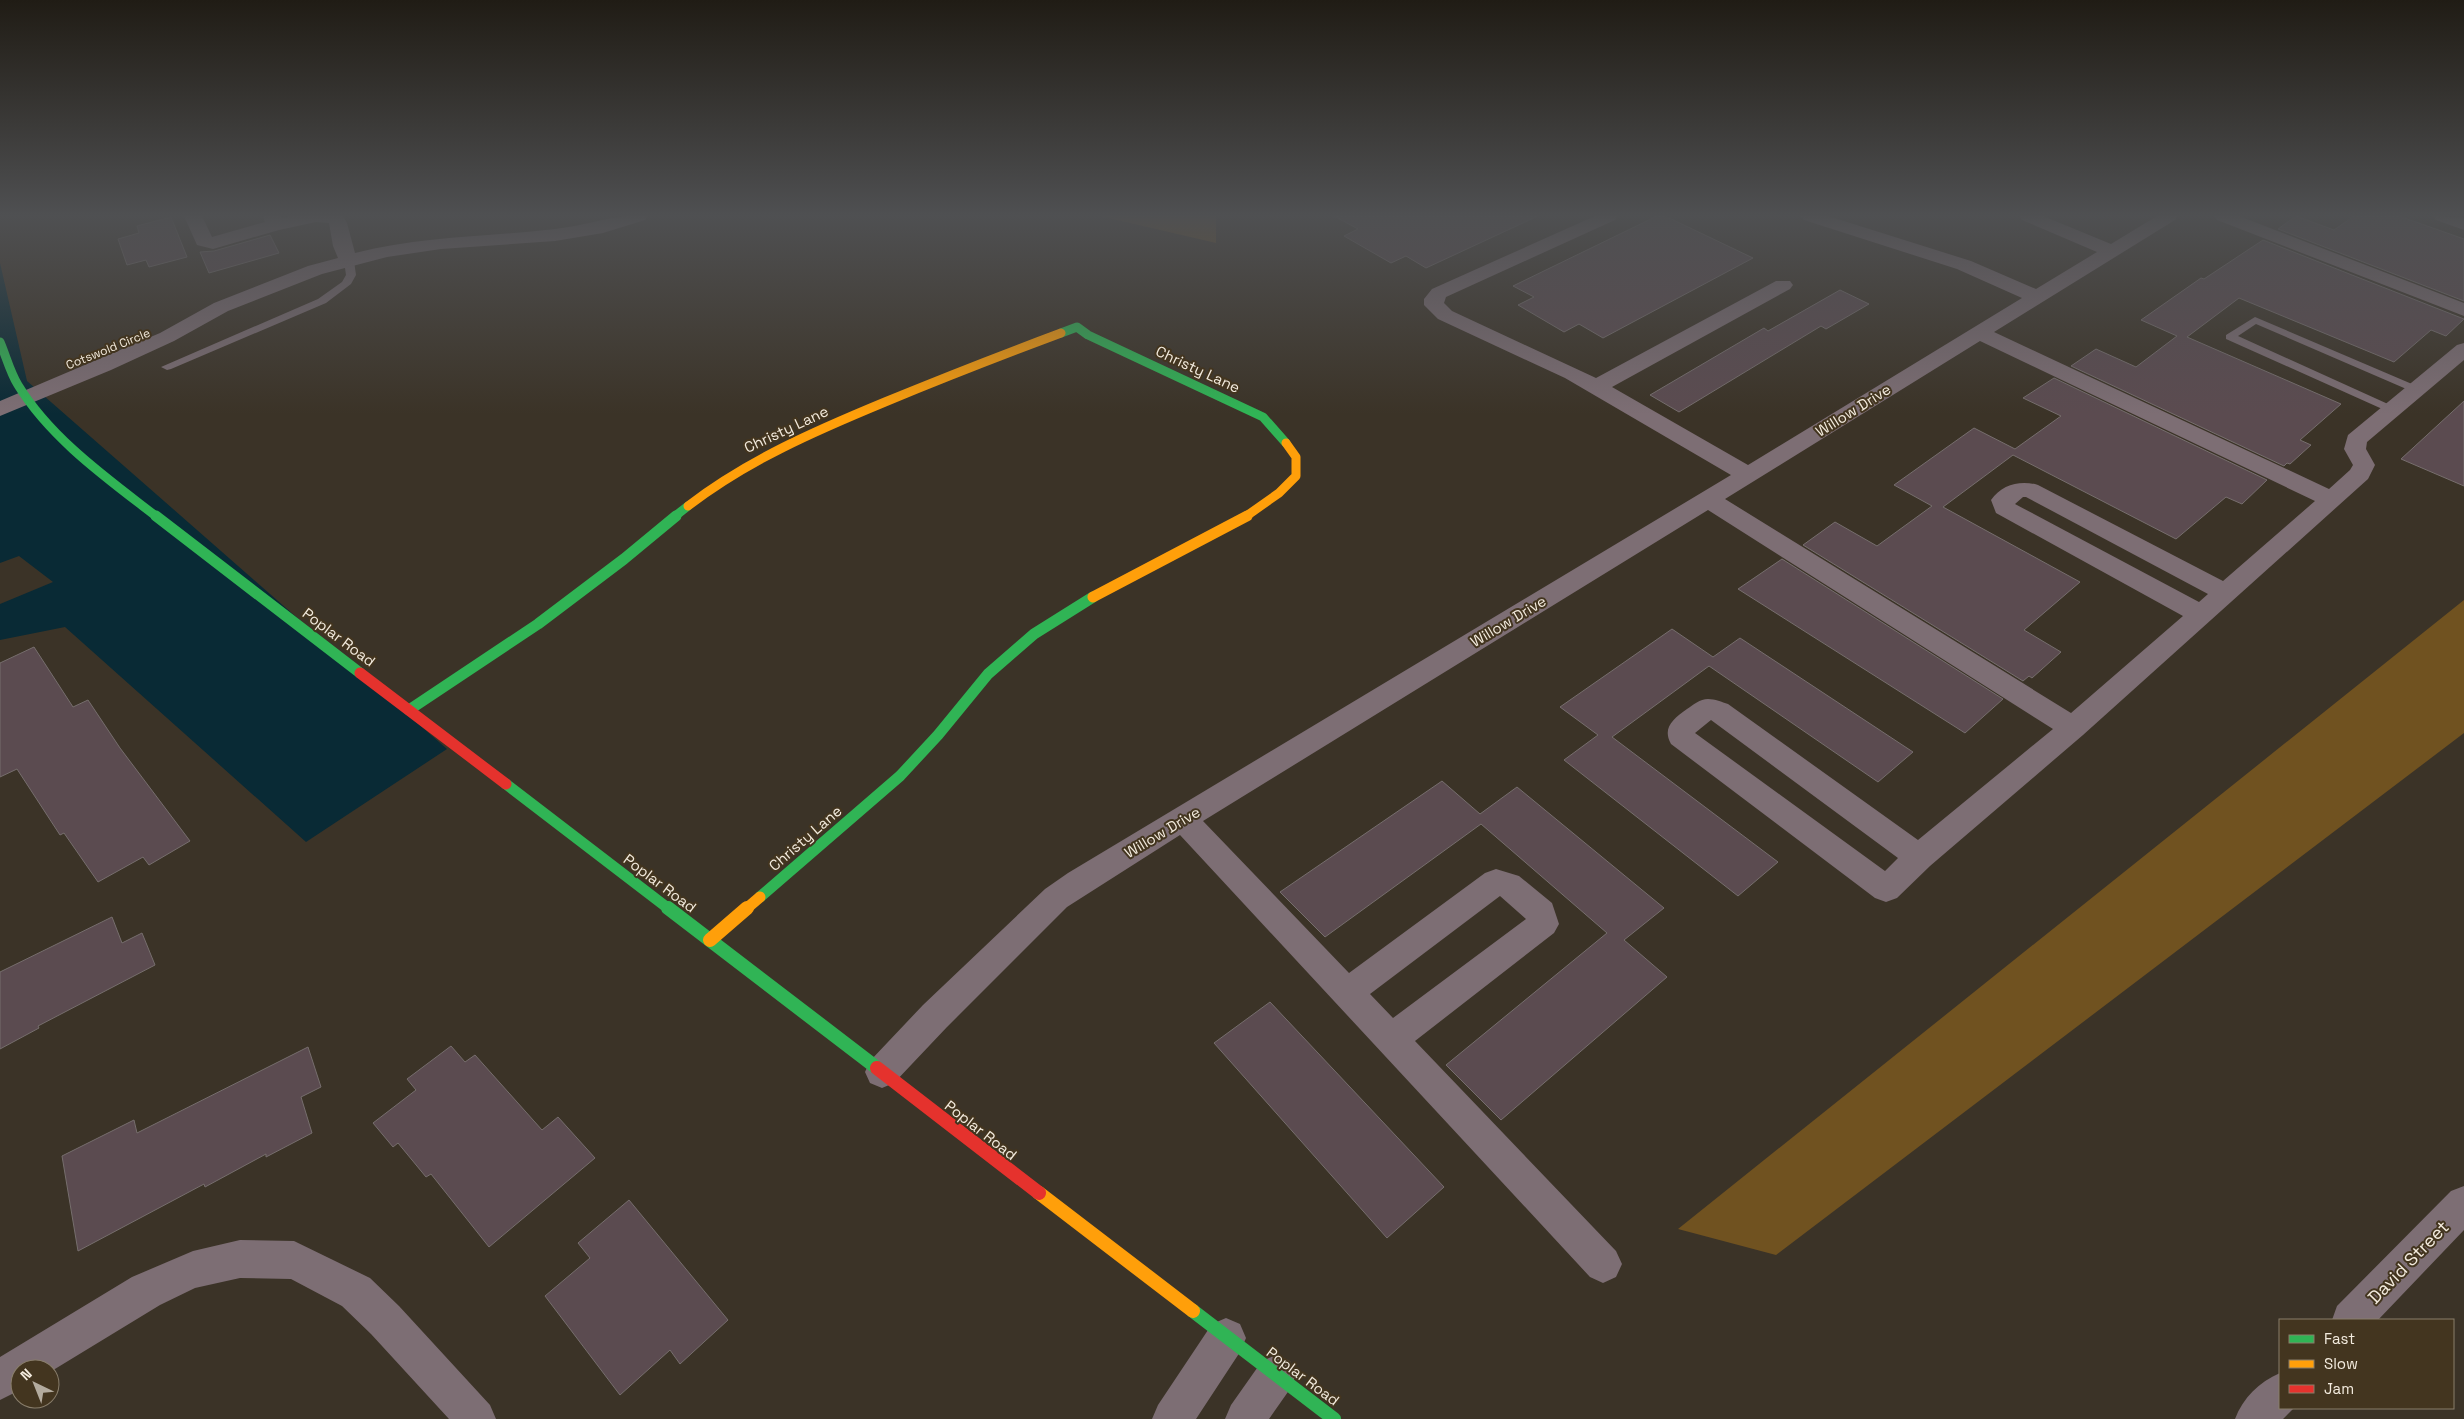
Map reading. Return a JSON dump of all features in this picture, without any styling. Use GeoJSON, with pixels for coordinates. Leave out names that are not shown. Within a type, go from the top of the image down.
{"type":"FeatureCollection","features":[{"type":"Feature","properties":{"kind":"street","name":"Cotswold Circle"},"geometry":{"type":"LineString","coordinates":[[0,409],[15,392],[104,366],[167,337],[199,318],[283,282]]}},
{"type":"Feature","properties":{"kind":"street"},"geometry":{"type":"LineString","coordinates":[[1463,282],[1439,293],[1434,299],[1438,310],[1597,386],[1748,475]]}},
{"type":"Feature","properties":{"kind":"street"},"geometry":{"type":"LineString","coordinates":[[2002,282],[2036,298]]}},
{"type":"Feature","properties":{"kind":"street","name":"Willow Drive"},"geometry":{"type":"LineString","coordinates":[[882,1072],[935,1016],[1056,898],[2062,282]]}},
{"type":"Feature","properties":{"kind":"street"},"geometry":{"type":"LineString","coordinates":[[2393,282],[2464,310]]}},
{"type":"Feature","properties":{"kind":"street"},"geometry":{"type":"LineString","coordinates":[[1597,386],[1783,285]]}},
{"type":"Feature","properties":{"kind":"street","name":"Christy Lane"},"geometry":{"type":"LineString","coordinates":[[409,710],[538,624],[624,559],[709,489],[742,467],[772,450],[819,429],[994,357],[1077,327],[1088,335],[1262,417],[1277,431],[1296,457],[1296,476],[1279,493],[1244,518],[1080,604],[1034,634],[988,674],[938,735],[900,776],[710,940]]}},
{"type":"Feature","properties":{"kind":"street"},"geometry":{"type":"LineString","coordinates":[[1979,333],[2332,500]]}},
{"type":"Feature","properties":{"kind":"street","name":"Poplar Road"},"geometry":{"type":"LineString","coordinates":[[0,342],[15,392],[109,480],[1334,1419]]}},
{"type":"Feature","properties":{"kind":"street"},"geometry":{"type":"LineString","coordinates":[[1919,857],[1718,711],[1707,709],[1682,727],[1681,737],[1886,889],[1919,857],[2073,728],[2360,474],[2364,465],[2355,449],[2356,440],[2464,350]]}},
{"type":"Feature","properties":{"kind":"street"},"geometry":{"type":"LineString","coordinates":[[2201,615],[2004,508],[2003,500],[2018,490],[2030,490],[2226,593]]}},
{"type":"Feature","properties":{"kind":"street"},"geometry":{"type":"LineString","coordinates":[[1707,499],[2073,728]]}},
{"type":"Feature","properties":{"kind":"street"},"geometry":{"type":"LineString","coordinates":[[1183,819],[1603,1264]]}},
{"type":"Feature","properties":{"kind":"street"},"geometry":{"type":"LineString","coordinates":[[1347,993],[1496,882],[1508,885],[1541,912],[1544,924],[1390,1040]]}},
{"type":"Feature","properties":{"kind":"street","name":"David Street"},"geometry":{"type":"LineString","coordinates":[[2352,1319],[2464,1204]]}},
{"type":"Feature","properties":{"kind":"street"},"geometry":{"type":"LineString","coordinates":[[0,1380],[146,1291],[193,1270],[240,1259],[294,1260],[356,1292],[385,1320],[476,1419]]}},
{"type":"Feature","properties":{"kind":"street"},"geometry":{"type":"LineString","coordinates":[[1172,1419],[1226,1338]]}},
{"type":"Feature","properties":{"kind":"street"},"geometry":{"type":"LineString","coordinates":[[1245,1419],[1276,1374]]}},
{"type":"Feature","properties":{"kind":"street"},"geometry":{"type":"LineString","coordinates":[[2255,1419],[2279,1394]]}},
{"type":"Feature","properties":{"kind":"lane"},"geometry":{"type":"LineString","coordinates":[[167,367],[322,301],[347,282]]}},
{"type":"Feature","properties":{"kind":"lane"},"geometry":{"type":"LineString","coordinates":[[2393,408],[2230,337],[2255,320],[2415,389]]}},
{"type":"Feature","properties":{"kind":"shaded area"},"geometry":{"type":"Polygon","coordinates":[[[2464,600],[2464,733],[1776,1255],[1678,1229],[2464,600]]]}},
{"type":"Feature","properties":{"kind":"water"},"geometry":{"type":"Polygon","coordinates":[[[0,282],[4,282],[27,381],[447,749],[306,842],[65,627],[0,640],[0,604],[53,582],[19,556],[0,563],[0,282]]]}},
{"type":"Feature","properties":{"kind":"building"},"geometry":{"type":"Polygon","coordinates":[[[1521,282],[1708,282],[1603,338],[1579,324],[1564,332],[1518,305],[1534,297],[1513,286],[1521,282]]]}},
{"type":"Feature","properties":{"kind":"building"},"geometry":{"type":"Polygon","coordinates":[[[2195,282],[2370,282],[2464,319],[2446,336],[2431,330],[2394,362],[2239,298],[2187,337],[2341,404],[2300,440],[2311,445],[2290,464],[2287,463],[2284,466],[2071,366],[2096,349],[2136,367],[2177,336],[2141,320],[2195,282]]]}},
{"type":"Feature","properties":{"kind":"building"},"geometry":{"type":"Polygon","coordinates":[[[2415,282],[2464,282],[2464,301],[2415,282]]]}},
{"type":"Feature","properties":{"kind":"building"},"geometry":{"type":"Polygon","coordinates":[[[1840,290],[1869,304],[1826,329],[1821,326],[1679,412],[1650,395],[1764,328],[1768,331],[1840,290]]]}},
{"type":"Feature","properties":{"kind":"building"},"geometry":{"type":"Polygon","coordinates":[[[2054,378],[2267,480],[2242,504],[2226,497],[2176,539],[2013,455],[1943,507],[2080,582],[2024,630],[2061,652],[2032,678],[2029,676],[2023,681],[1803,545],[1835,522],[1877,546],[1932,506],[1894,485],[1974,428],[2015,449],[2061,416],[2023,398],[2054,378]]]}},
{"type":"Feature","properties":{"kind":"building"},"geometry":{"type":"Polygon","coordinates":[[[2464,401],[2464,486],[2401,459],[2464,401]]]}},
{"type":"Feature","properties":{"kind":"building"},"geometry":{"type":"Polygon","coordinates":[[[1782,559],[2003,699],[1965,733],[1738,589],[1782,559]]]}},
{"type":"Feature","properties":{"kind":"building"},"geometry":{"type":"Polygon","coordinates":[[[1672,629],[1713,657],[1740,638],[1913,752],[1878,782],[1709,666],[1612,737],[1778,862],[1738,896],[1564,760],[1598,735],[1560,707],[1672,629]]]}},
{"type":"Feature","properties":{"kind":"building"},"geometry":{"type":"Polygon","coordinates":[[[34,647],[73,707],[88,700],[120,748],[190,841],[149,865],[143,857],[98,882],[64,833],[60,835],[17,769],[0,777],[0,663],[34,647]]]}},
{"type":"Feature","properties":{"kind":"building"},"geometry":{"type":"Polygon","coordinates":[[[1442,781],[1480,814],[1517,787],[1664,908],[1624,940],[1667,977],[1501,1120],[1446,1065],[1607,933],[1481,824],[1325,937],[1280,892],[1442,781]]]}},
{"type":"Feature","properties":{"kind":"building"},"geometry":{"type":"Polygon","coordinates":[[[112,917],[122,943],[142,933],[155,965],[38,1026],[39,1028],[0,1049],[0,972],[112,917]]]}},
{"type":"Feature","properties":{"kind":"building"},"geometry":{"type":"Polygon","coordinates":[[[1270,1002],[1444,1187],[1387,1238],[1214,1043],[1270,1002]]]}},
{"type":"Feature","properties":{"kind":"building"},"geometry":{"type":"Polygon","coordinates":[[[451,1046],[465,1062],[475,1055],[542,1130],[558,1117],[595,1158],[489,1247],[431,1174],[426,1177],[398,1143],[393,1147],[373,1123],[416,1090],[407,1079],[451,1046]]]}},
{"type":"Feature","properties":{"kind":"building"},"geometry":{"type":"Polygon","coordinates":[[[308,1047],[321,1087],[301,1097],[312,1133],[266,1157],[266,1154],[205,1187],[204,1184],[78,1251],[62,1156],[134,1120],[137,1133],[308,1047]]]}},
{"type":"Feature","properties":{"kind":"building"},"geometry":{"type":"Polygon","coordinates":[[[629,1200],[728,1320],[680,1364],[670,1350],[620,1395],[545,1296],[590,1258],[578,1243],[629,1200]]]}},
{"type":"Feature","properties":{"kind":"traffic: fast"},"geometry":{"type":"LineString","coordinates":[[1061,333],[1077,327],[1088,335],[1263,417],[1286,443]]}},
{"type":"Feature","properties":{"kind":"traffic: fast"},"geometry":{"type":"LineString","coordinates":[[0,342],[13,375],[27,399],[48,424],[72,447],[109,480],[360,673]]}},
{"type":"Feature","properties":{"kind":"traffic: fast"},"geometry":{"type":"LineString","coordinates":[[409,710],[538,624],[624,559],[688,506]]}},
{"type":"Feature","properties":{"kind":"traffic: fast"},"geometry":{"type":"LineString","coordinates":[[760,897],[900,776],[938,735],[988,674],[1034,634],[1093,597]]}},
{"type":"Feature","properties":{"kind":"traffic: fast"},"geometry":{"type":"LineString","coordinates":[[506,784],[877,1068]]}},
{"type":"Feature","properties":{"kind":"traffic: fast"},"geometry":{"type":"LineString","coordinates":[[1193,1311],[1334,1419]]}},
{"type":"Feature","properties":{"kind":"traffic: slow"},"geometry":{"type":"LineString","coordinates":[[688,506],[733,473],[805,436],[948,376],[1061,333]]}},
{"type":"Feature","properties":{"kind":"traffic: slow"},"geometry":{"type":"LineString","coordinates":[[1093,597],[1244,518],[1279,493],[1296,476],[1296,457],[1286,443]]}},
{"type":"Feature","properties":{"kind":"traffic: slow"},"geometry":{"type":"LineString","coordinates":[[710,940],[760,897]]}},
{"type":"Feature","properties":{"kind":"traffic: slow"},"geometry":{"type":"LineString","coordinates":[[1039,1193],[1193,1311]]}},
{"type":"Feature","properties":{"kind":"traffic: jam"},"geometry":{"type":"LineString","coordinates":[[360,673],[506,784]]}},
{"type":"Feature","properties":{"kind":"traffic: jam"},"geometry":{"type":"LineString","coordinates":[[877,1068],[1039,1193]]}}]}
